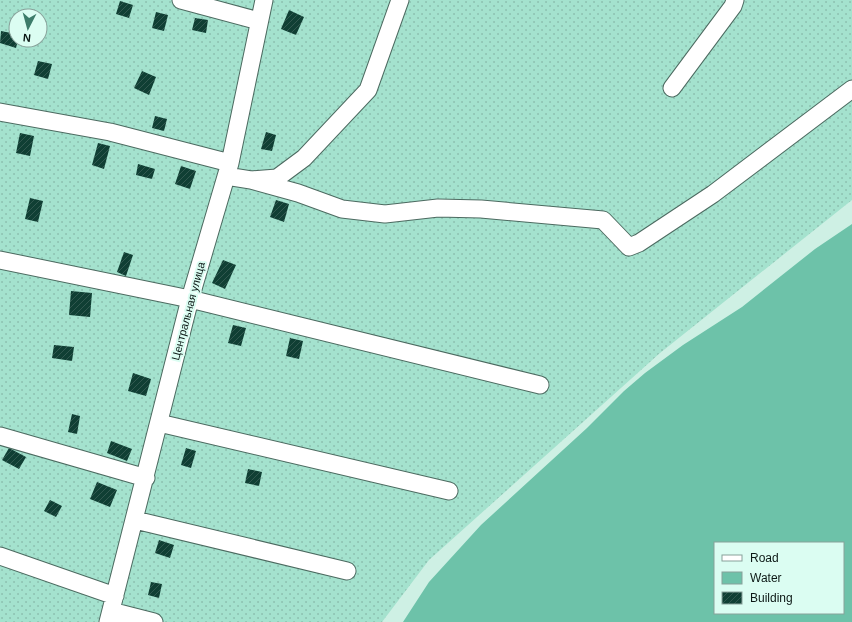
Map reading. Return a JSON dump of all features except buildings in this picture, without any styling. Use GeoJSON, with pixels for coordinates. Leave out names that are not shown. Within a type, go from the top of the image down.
{"type":"FeatureCollection","features":[{"type":"Feature","properties":{"kind":"street"},"geometry":{"type":"LineString","coordinates":[[181,0],[259,21]]}},
{"type":"Feature","properties":{"kind":"street","name":"Центральная улица"},"geometry":{"type":"LineString","coordinates":[[112,610],[190,299],[228,169],[264,0]]}},
{"type":"Feature","properties":{"kind":"street"},"geometry":{"type":"LineString","coordinates":[[251,180],[277,178],[304,158],[368,90],[400,0]]}},
{"type":"Feature","properties":{"kind":"street"},"geometry":{"type":"LineString","coordinates":[[672,88],[733,6],[735,0]]}},
{"type":"Feature","properties":{"kind":"street"},"geometry":{"type":"LineString","coordinates":[[0,112],[110,132],[228,169],[251,180],[298,193],[342,209],[386,214],[438,208],[481,209],[603,220],[629,247],[639,243],[713,194],[852,89]]}},
{"type":"Feature","properties":{"kind":"street"},"geometry":{"type":"LineString","coordinates":[[0,260],[190,299],[540,385]]}},
{"type":"Feature","properties":{"kind":"street"},"geometry":{"type":"LineString","coordinates":[[159,423],[449,491]]}},
{"type":"Feature","properties":{"kind":"street"},"geometry":{"type":"LineString","coordinates":[[0,436],[146,478]]}},
{"type":"Feature","properties":{"kind":"street"},"geometry":{"type":"LineString","coordinates":[[135,520],[347,571]]}},
{"type":"Feature","properties":{"kind":"street"},"geometry":{"type":"LineString","coordinates":[[0,556],[112,610],[154,622]]}},
{"type":"Feature","properties":{"kind":"shaded area"},"geometry":{"type":"Polygon","coordinates":[[[0,0],[852,0],[852,200],[660,353],[429,560],[382,622],[0,622],[0,0]]]}},
{"type":"Feature","properties":{"kind":"water"},"geometry":{"type":"Polygon","coordinates":[[[852,224],[852,622],[403,622],[429,582],[481,525],[587,428],[624,391],[645,373],[683,345],[742,307],[815,249],[852,224]]]}}]}
